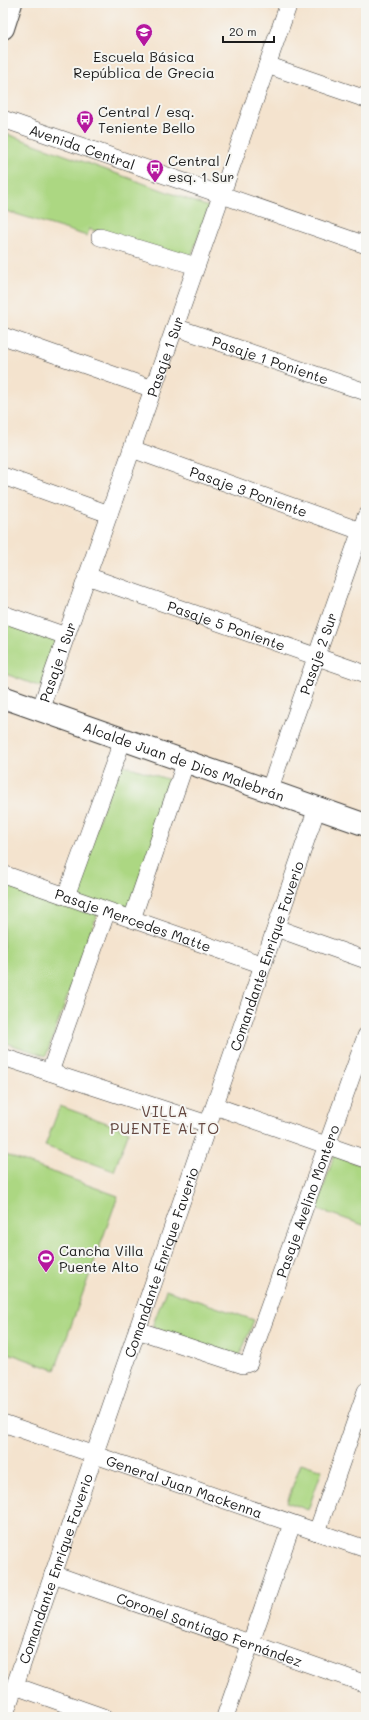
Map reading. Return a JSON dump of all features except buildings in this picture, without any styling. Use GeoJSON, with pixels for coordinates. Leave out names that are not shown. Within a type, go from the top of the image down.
{"type":"FeatureCollection","features":[{"type":"Feature","properties":{"kind":"street"},"geometry":{"type":"LineString","coordinates":[[3,28],[11,3]]}},
{"type":"Feature","properties":{"kind":"street","name":"Pasaje 1 Sur"},"geometry":{"type":"LineString","coordinates":[[40,710],[288,3]]}},
{"type":"Feature","properties":{"kind":"street"},"geometry":{"type":"LineString","coordinates":[[267,65],[366,100]]}},
{"type":"Feature","properties":{"kind":"street","name":"Avenida Central"},"geometry":{"type":"LineString","coordinates":[[3,119],[366,245]]}},
{"type":"Feature","properties":{"kind":"street"},"geometry":{"type":"LineString","coordinates":[[100,237],[196,266]]}},
{"type":"Feature","properties":{"kind":"street","name":"Pasaje 1 Poniente"},"geometry":{"type":"LineString","coordinates":[[175,327],[366,392]]}},
{"type":"Feature","properties":{"kind":"street"},"geometry":{"type":"LineString","coordinates":[[3,336],[153,389]]}},
{"type":"Feature","properties":{"kind":"street","name":"Pasaje 3 Poniente"},"geometry":{"type":"LineString","coordinates":[[132,450],[364,527]]}},
{"type":"Feature","properties":{"kind":"street"},"geometry":{"type":"LineString","coordinates":[[3,476],[109,514]]}},
{"type":"Feature","properties":{"kind":"street","name":"Pasaje 2 Sur"},"geometry":{"type":"LineString","coordinates":[[269,791],[364,527]]}},
{"type":"Feature","properties":{"kind":"street","name":"Pasaje 5 Poniente"},"geometry":{"type":"LineString","coordinates":[[87,576],[366,674]]}},
{"type":"Feature","properties":{"kind":"street"},"geometry":{"type":"LineString","coordinates":[[3,614],[66,636]]}},
{"type":"Feature","properties":{"kind":"street","name":"Alcalde Juan de Dios Malebrán"},"geometry":{"type":"LineString","coordinates":[[3,697],[366,825]]}},
{"type":"Feature","properties":{"kind":"street"},"geometry":{"type":"LineString","coordinates":[[66,896],[122,739]]}},
{"type":"Feature","properties":{"kind":"street"},"geometry":{"type":"LineString","coordinates":[[132,919],[186,761]]}},
{"type":"Feature","properties":{"kind":"street","name":"Comandante Enrique Faverio"},"geometry":{"type":"LineString","coordinates":[[4,1717],[317,808]]}},
{"type":"Feature","properties":{"kind":"street","name":"Pasaje Mercedes Matte"},"geometry":{"type":"LineString","coordinates":[[3,874],[263,965]]}},
{"type":"Feature","properties":{"kind":"street"},"geometry":{"type":"LineString","coordinates":[[50,1072],[107,911]]}},
{"type":"Feature","properties":{"kind":"street"},"geometry":{"type":"LineString","coordinates":[[276,928],[366,960]]}},
{"type":"Feature","properties":{"kind":"street","name":"Pasaje Avelino Montero"},"geometry":{"type":"LineString","coordinates":[[138,1330],[240,1364],[246,1364],[250,1360],[366,1036]]}},
{"type":"Feature","properties":{"kind":"street"},"geometry":{"type":"LineString","coordinates":[[3,1057],[208,1124]]}},
{"type":"Feature","properties":{"kind":"street"},"geometry":{"type":"LineString","coordinates":[[215,1106],[366,1159]]}},
{"type":"Feature","properties":{"kind":"street"},"geometry":{"type":"LineString","coordinates":[[317,1532],[362,1415],[366,1391]]}},
{"type":"Feature","properties":{"kind":"street","name":"General Juan Mackenna"},"geometry":{"type":"LineString","coordinates":[[3,1423],[366,1550]]}},
{"type":"Feature","properties":{"kind":"street"},"geometry":{"type":"LineString","coordinates":[[225,1717],[292,1524]]}},
{"type":"Feature","properties":{"kind":"street","name":"Coronel Santiago Fernández"},"geometry":{"type":"LineString","coordinates":[[53,1574],[366,1684]]}},
{"type":"Feature","properties":{"kind":"street"},"geometry":{"type":"LineString","coordinates":[[15,1686],[103,1717]]}},
{"type":"Feature","properties":{"kind":"green space"},"geometry":{"type":"Polygon","coordinates":[[[4,133],[209,207],[191,257],[89,229],[87,236],[3,210],[4,133]]]}},
{"type":"Feature","properties":{"kind":"green space"},"geometry":{"type":"Polygon","coordinates":[[[3,620],[58,639],[41,687],[3,673],[3,620]]]}},
{"type":"Feature","properties":{"kind":"green space"},"geometry":{"type":"Polygon","coordinates":[[[118,763],[176,782],[132,910],[102,901],[46,1056],[3,1042],[3,881],[71,903],[118,763]]]}},
{"type":"Feature","properties":{"kind":"green space"},"geometry":{"type":"Polygon","coordinates":[[[60,1106],[129,1131],[114,1171],[45,1146],[60,1106]]]}},
{"type":"Feature","properties":{"kind":"green space","name":"Cancha Villa Puente Alto"},"geometry":{"type":"Polygon","coordinates":[[[3,1154],[118,1196],[55,1370],[3,1351],[3,1154]]]}},
{"type":"Feature","properties":{"kind":"green space"},"geometry":{"type":"Polygon","coordinates":[[[334,1155],[366,1167],[366,1226],[317,1209],[334,1155]]]}},
{"type":"Feature","properties":{"kind":"green space"},"geometry":{"type":"Polygon","coordinates":[[[166,1290],[254,1320],[239,1358],[152,1327],[166,1290]]]}},
{"type":"Feature","properties":{"kind":"green space"},"geometry":{"type":"Polygon","coordinates":[[[301,1463],[322,1470],[308,1510],[287,1502],[301,1463]]]}},
{"type":"Feature","properties":{"kind":"place","name":"Escuela Básica República de Grecia"},"geometry":{"type":"Point","coordinates":[144,47]}},
{"type":"Feature","properties":{"kind":"place","name":"Central / esq. Teniente Bello"},"geometry":{"type":"Point","coordinates":[85,134]}},
{"type":"Feature","properties":{"kind":"place","name":"Central / esq. 1 Sur"},"geometry":{"type":"Point","coordinates":[155,183]}},
{"type":"Feature","properties":{"kind":"place","name":"Cancha Villa Puente Alto"},"geometry":{"type":"Point","coordinates":[46,1273]}},
{"type":"Feature","properties":{"kind":"district","name":"VILLA PUENTE ALTO"},"geometry":{"type":"Point","coordinates":[165,1120]}}]}
